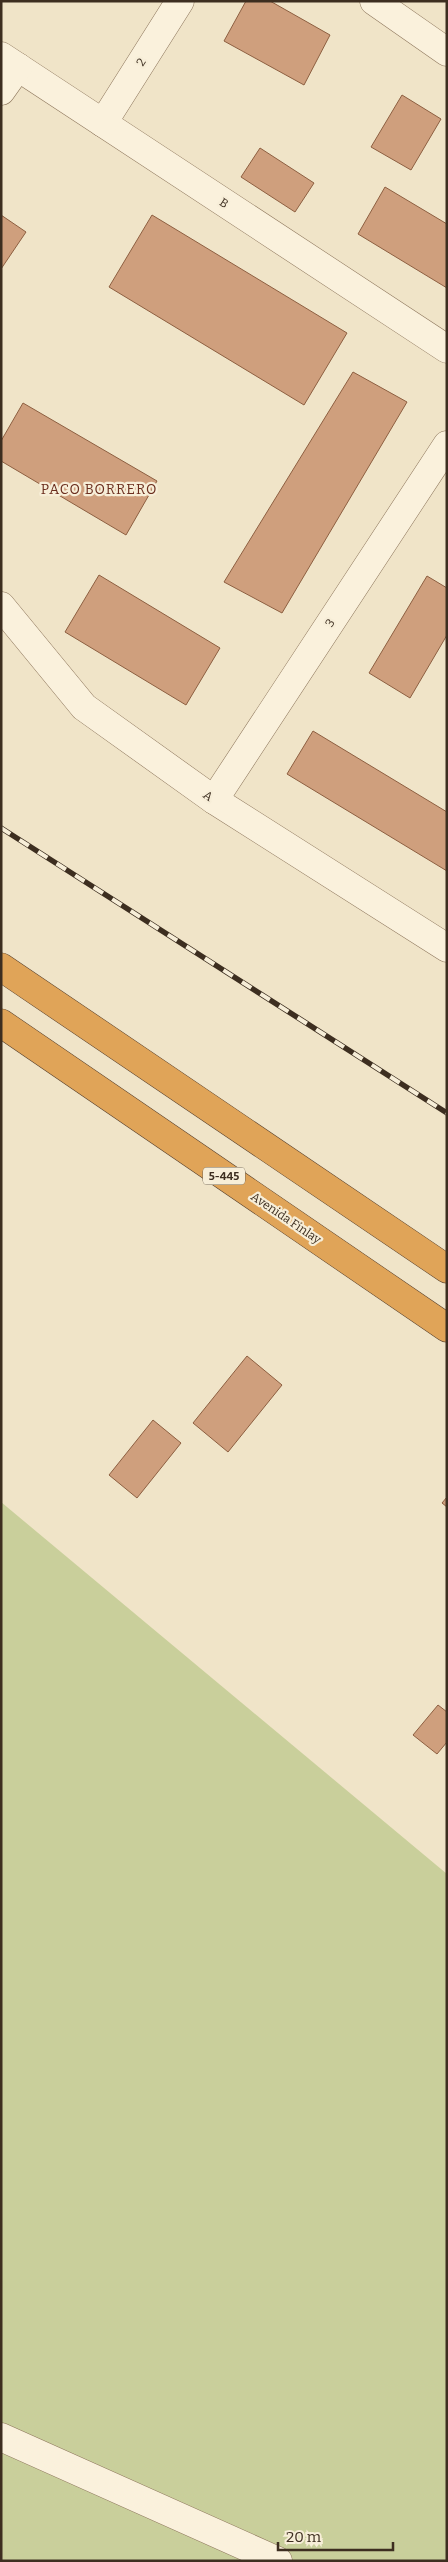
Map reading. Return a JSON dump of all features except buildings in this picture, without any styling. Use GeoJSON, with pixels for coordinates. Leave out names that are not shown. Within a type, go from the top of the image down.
{"type":"FeatureCollection","features":[{"type":"Feature","properties":{"kind":"highway"},"geometry":{"type":"LineString","coordinates":[[1,967],[447,1269]]}},
{"type":"Feature","properties":{"kind":"highway","name":"Avenida Finlay"},"geometry":{"type":"LineString","coordinates":[[1,1023],[447,1328]]}},
{"type":"Feature","properties":{"kind":"street","name":"2"},"geometry":{"type":"LineString","coordinates":[[102,123],[180,1]]}},
{"type":"Feature","properties":{"kind":"street"},"geometry":{"type":"LineString","coordinates":[[374,1],[447,52]]}},
{"type":"Feature","properties":{"kind":"street","name":"B"},"geometry":{"type":"LineString","coordinates":[[10,61],[447,349]]}},
{"type":"Feature","properties":{"kind":"street"},"geometry":{"type":"LineString","coordinates":[[1,92],[10,61]]}},
{"type":"Feature","properties":{"kind":"street","name":"3"},"geometry":{"type":"LineString","coordinates":[[214,800],[447,445]]}},
{"type":"Feature","properties":{"kind":"street","name":"A"},"geometry":{"type":"LineString","coordinates":[[1,606],[84,707],[214,800],[447,948]]}},
{"type":"Feature","properties":{"kind":"street"},"geometry":{"type":"LineString","coordinates":[[1,2438],[278,2561]]}},
{"type":"Feature","properties":{"kind":"green space"},"geometry":{"type":"Polygon","coordinates":[[[1,1502],[447,1874],[447,2561],[1,2561],[1,1502]]]}},
{"type":"Feature","properties":{"kind":"railway"},"geometry":{"type":"LineString","coordinates":[[1,828],[447,1113]]}},
{"type":"Feature","properties":{"kind":"district","name":"PACO BORRERO"},"geometry":{"type":"Point","coordinates":[99,489]}}]}
